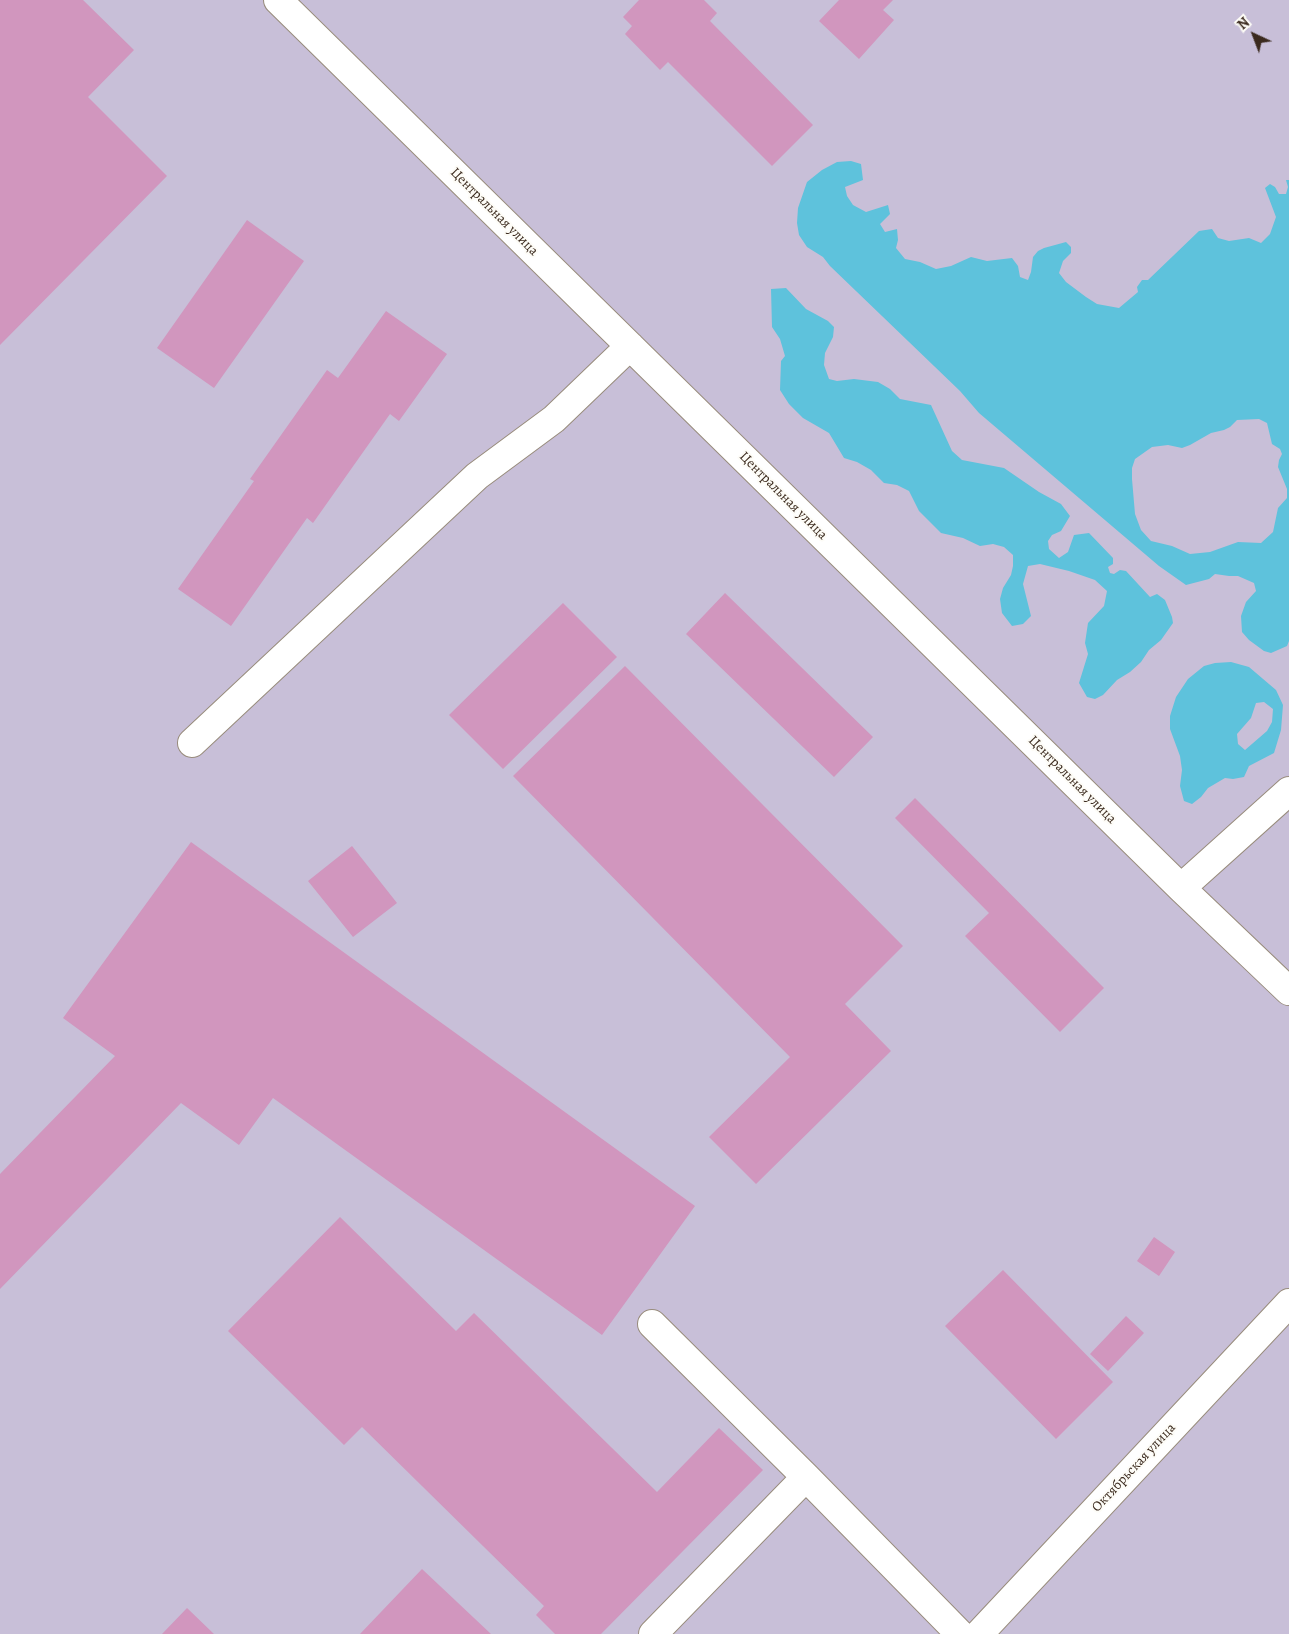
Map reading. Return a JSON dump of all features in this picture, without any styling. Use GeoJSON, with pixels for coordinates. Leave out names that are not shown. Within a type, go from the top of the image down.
{"type":"FeatureCollection","features":[{"type":"Feature","properties":{"kind":"street","name":"Центральная улица"},"geometry":{"type":"LineString","coordinates":[[278,0],[1181,888],[1289,991]]}},
{"type":"Feature","properties":{"kind":"street"},"geometry":{"type":"LineString","coordinates":[[192,743],[477,476],[554,418],[630,346]]}},
{"type":"Feature","properties":{"kind":"street"},"geometry":{"type":"LineString","coordinates":[[1181,888],[1289,791]]}},
{"type":"Feature","properties":{"kind":"street","name":"Октябрьская улица"},"geometry":{"type":"LineString","coordinates":[[979,1634],[1289,1303]]}},
{"type":"Feature","properties":{"kind":"street"},"geometry":{"type":"LineString","coordinates":[[652,1324],[960,1634]]}},
{"type":"Feature","properties":{"kind":"street"},"geometry":{"type":"LineString","coordinates":[[653,1634],[806,1477]]}},
{"type":"Feature","properties":{"kind":"shaded area"},"geometry":{"type":"Polygon","coordinates":[[[0,0],[1289,0],[1289,1634],[0,1634],[0,0]]]}},
{"type":"Feature","properties":{"kind":"water"},"geometry":{"type":"Polygon","coordinates":[[[851,161],[861,164],[863,180],[845,187],[847,196],[853,205],[866,212],[888,205],[890,214],[880,224],[885,232],[897,229],[898,240],[896,248],[905,259],[920,262],[936,269],[951,266],[971,257],[987,261],[1012,258],[1018,266],[1020,277],[1028,280],[1033,257],[1038,251],[1066,242],[1071,247],[1071,253],[1063,261],[1059,273],[1066,282],[1097,304],[1119,308],[1138,292],[1137,287],[1142,280],[1148,280],[1199,231],[1212,229],[1218,238],[1229,241],[1249,238],[1261,243],[1270,234],[1276,217],[1265,188],[1270,184],[1275,187],[1279,194],[1286,194],[1288,187],[1286,180],[1289,180],[1289,641],[1287,646],[1271,653],[1264,651],[1242,632],[1241,616],[1246,602],[1256,591],[1254,583],[1238,576],[1215,574],[1209,579],[1186,585],[1159,566],[979,413],[960,391],[830,266],[823,257],[807,247],[799,235],[797,223],[798,208],[807,182],[822,170],[837,162],[851,161]],[[1259,419],[1237,420],[1230,427],[1211,433],[1190,445],[1182,448],[1168,445],[1152,447],[1135,459],[1132,468],[1132,479],[1135,514],[1141,530],[1151,541],[1172,546],[1190,554],[1210,552],[1238,542],[1261,543],[1273,532],[1278,508],[1287,498],[1287,489],[1278,467],[1282,454],[1280,449],[1272,444],[1267,423],[1259,419]]]}},
{"type":"Feature","properties":{"kind":"water"},"geometry":{"type":"Polygon","coordinates":[[[786,288],[806,309],[828,321],[834,327],[833,337],[825,353],[824,365],[829,379],[837,381],[854,379],[878,382],[890,389],[900,399],[931,405],[952,451],[962,460],[1004,468],[1039,492],[1061,504],[1070,516],[1061,531],[1052,535],[1048,541],[1049,549],[1059,558],[1068,552],[1074,535],[1089,533],[1113,558],[1113,564],[1108,567],[1110,573],[1114,574],[1120,570],[1126,571],[1150,597],[1157,594],[1165,600],[1173,623],[1161,640],[1149,650],[1141,662],[1117,680],[1103,695],[1095,699],[1087,697],[1079,683],[1088,654],[1085,643],[1088,623],[1104,606],[1107,591],[1095,580],[1069,571],[1040,564],[1028,566],[1023,584],[1031,616],[1023,624],[1012,626],[1002,613],[1000,599],[1003,588],[1011,575],[1013,555],[1004,547],[993,544],[980,546],[963,538],[941,533],[919,511],[909,491],[897,485],[884,483],[871,470],[857,462],[844,458],[829,433],[803,418],[789,404],[780,390],[781,361],[785,356],[780,339],[772,327],[771,289],[786,288]]]}},
{"type":"Feature","properties":{"kind":"water"},"geometry":{"type":"Polygon","coordinates":[[[1231,662],[1249,667],[1276,690],[1283,705],[1281,730],[1274,753],[1249,766],[1244,777],[1225,778],[1208,788],[1192,804],[1184,801],[1180,786],[1182,770],[1180,756],[1170,729],[1170,716],[1176,697],[1188,679],[1204,666],[1231,662]],[[1264,702],[1256,703],[1251,718],[1237,734],[1238,744],[1245,750],[1267,731],[1272,722],[1273,709],[1264,702]]]}},
{"type":"Feature","properties":{"kind":"building"},"geometry":{"type":"Polygon","coordinates":[[[0,0],[83,0],[134,50],[88,97],[167,176],[0,345],[0,0]]]}},
{"type":"Feature","properties":{"kind":"building"},"geometry":{"type":"Polygon","coordinates":[[[639,0],[704,0],[717,13],[710,21],[813,125],[772,166],[668,62],[660,70],[625,34],[632,26],[623,17],[639,0]]]}},
{"type":"Feature","properties":{"kind":"building"},"geometry":{"type":"Polygon","coordinates":[[[839,0],[893,0],[883,10],[894,20],[859,59],[819,21],[839,0]]]}},
{"type":"Feature","properties":{"kind":"building"},"geometry":{"type":"Polygon","coordinates":[[[247,220],[304,261],[214,388],[157,348],[247,220]]]}},
{"type":"Feature","properties":{"kind":"building"},"geometry":{"type":"Polygon","coordinates":[[[386,311],[447,354],[399,421],[390,414],[313,523],[307,518],[231,626],[178,589],[254,481],[250,479],[327,370],[338,378],[386,311]]]}},
{"type":"Feature","properties":{"kind":"building"},"geometry":{"type":"Polygon","coordinates":[[[725,593],[873,737],[834,777],[686,634],[725,593]]]}},
{"type":"Feature","properties":{"kind":"building"},"geometry":{"type":"Polygon","coordinates":[[[563,603],[617,657],[503,769],[449,715],[563,603]]]}},
{"type":"Feature","properties":{"kind":"building"},"geometry":{"type":"Polygon","coordinates":[[[625,666],[903,946],[845,1004],[891,1051],[756,1184],[709,1137],[790,1057],[513,776],[625,666]]]}},
{"type":"Feature","properties":{"kind":"building"},"geometry":{"type":"Polygon","coordinates":[[[915,798],[1104,988],[1060,1032],[965,936],[989,913],[895,818],[915,798]]]}},
{"type":"Feature","properties":{"kind":"building"},"geometry":{"type":"Polygon","coordinates":[[[191,842],[695,1206],[602,1335],[273,1098],[239,1145],[181,1103],[0,1289],[0,1174],[115,1056],[63,1018],[191,842]]]}},
{"type":"Feature","properties":{"kind":"building"},"geometry":{"type":"Polygon","coordinates":[[[352,846],[397,903],[353,937],[308,881],[352,846]]]}},
{"type":"Feature","properties":{"kind":"building"},"geometry":{"type":"Polygon","coordinates":[[[340,1217],[456,1331],[474,1313],[657,1492],[719,1428],[763,1470],[601,1634],[555,1634],[536,1615],[544,1606],[362,1427],[344,1445],[228,1331],[340,1217]]]}},
{"type":"Feature","properties":{"kind":"building"},"geometry":{"type":"Polygon","coordinates":[[[1154,1237],[1175,1252],[1159,1276],[1137,1261],[1154,1237]]]}},
{"type":"Feature","properties":{"kind":"building"},"geometry":{"type":"Polygon","coordinates":[[[1003,1270],[1113,1382],[1056,1439],[945,1326],[1003,1270]]]}},
{"type":"Feature","properties":{"kind":"building"},"geometry":{"type":"Polygon","coordinates":[[[1126,1316],[1144,1333],[1108,1371],[1090,1354],[1126,1316]]]}},
{"type":"Feature","properties":{"kind":"building"},"geometry":{"type":"Polygon","coordinates":[[[422,1569],[491,1634],[360,1634],[422,1569]]]}},
{"type":"Feature","properties":{"kind":"building"},"geometry":{"type":"Polygon","coordinates":[[[187,1608],[214,1634],[162,1634],[187,1608]]]}}]}
